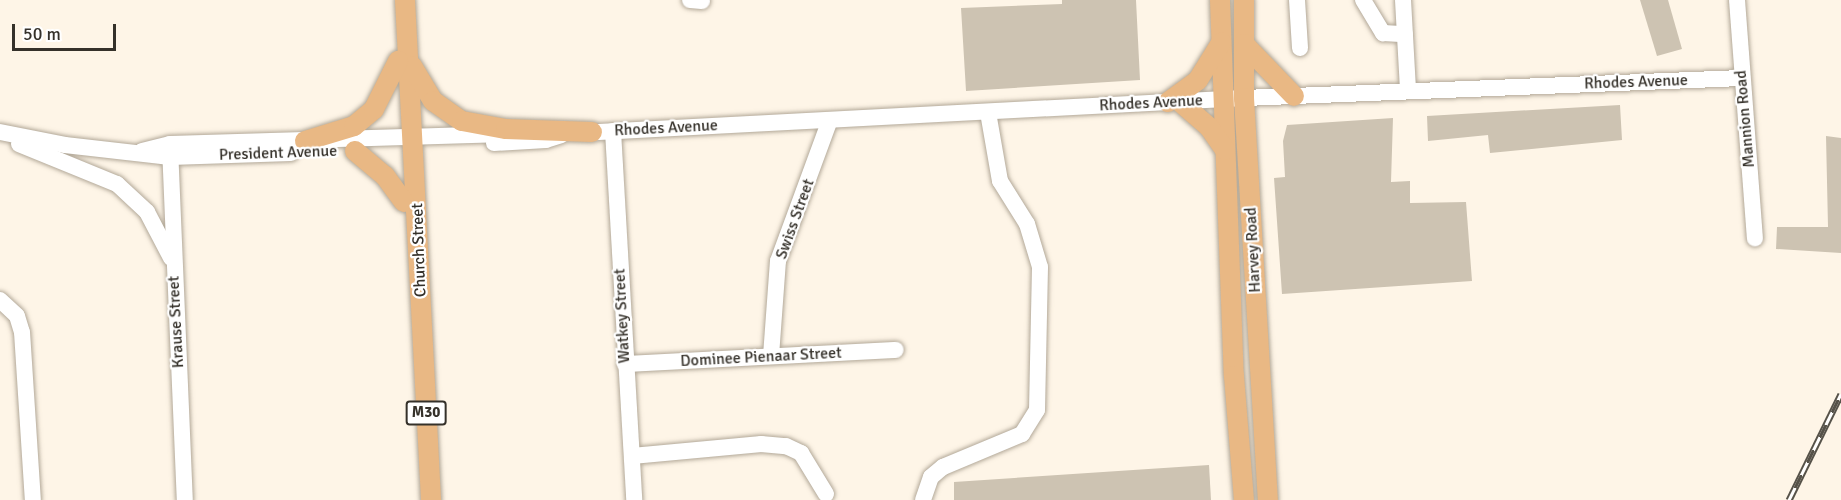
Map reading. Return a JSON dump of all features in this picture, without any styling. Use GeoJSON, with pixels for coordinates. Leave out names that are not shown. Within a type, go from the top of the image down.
{"type":"FeatureCollection","features":[{"type":"Feature","properties":{"kind":"main road","name":"Church Street"},"geometry":{"type":"LineString","coordinates":[[394,0],[403,61],[431,500]]}},
{"type":"Feature","properties":{"kind":"main road","name":"Church Street"},"geometry":{"type":"LineString","coordinates":[[403,61],[405,0]]}},
{"type":"Feature","properties":{"kind":"main road","name":"Harvey Road"},"geometry":{"type":"LineString","coordinates":[[1221,0],[1234,376],[1244,500]]}},
{"type":"Feature","properties":{"kind":"main road","name":"Harvey Road"},"geometry":{"type":"LineString","coordinates":[[1244,0],[1244,98],[1268,500]]}},
{"type":"Feature","properties":{"kind":"main road"},"geometry":{"type":"LineString","coordinates":[[1221,43],[1198,80],[1173,102],[1209,128],[1225,150]]}},
{"type":"Feature","properties":{"kind":"main road"},"geometry":{"type":"LineString","coordinates":[[1244,44],[1294,96]]}},
{"type":"Feature","properties":{"kind":"main road"},"geometry":{"type":"LineString","coordinates":[[306,141],[354,126],[374,109],[403,61],[433,101],[462,121],[506,129],[592,132]]}},
{"type":"Feature","properties":{"kind":"main road","name":"Church Street"},"geometry":{"type":"LineString","coordinates":[[408,143],[404,202],[419,500]]}},
{"type":"Feature","properties":{"kind":"main road"},"geometry":{"type":"LineString","coordinates":[[355,151],[385,176],[404,202]]}},
{"type":"Feature","properties":{"kind":"street"},"geometry":{"type":"LineString","coordinates":[[690,0],[702,1]]}},
{"type":"Feature","properties":{"kind":"street"},"geometry":{"type":"LineString","coordinates":[[1297,0],[1300,48]]}},
{"type":"Feature","properties":{"kind":"street"},"geometry":{"type":"LineString","coordinates":[[1362,0],[1383,33],[1405,34]]}},
{"type":"Feature","properties":{"kind":"street"},"geometry":{"type":"LineString","coordinates":[[1403,0],[1408,90]]}},
{"type":"Feature","properties":{"kind":"street","name":"Mannion Road"},"geometry":{"type":"LineString","coordinates":[[1737,0],[1741,78],[1755,238]]}},
{"type":"Feature","properties":{"kind":"street","name":"Rhodes Avenue"},"geometry":{"type":"LineString","coordinates":[[408,143],[1223,99],[1741,78]]}},
{"type":"Feature","properties":{"kind":"street"},"geometry":{"type":"LineString","coordinates":[[923,500],[930,477],[943,467],[1022,434],[1037,410],[1040,267],[1027,224],[1000,181],[988,112]]}},
{"type":"Feature","properties":{"kind":"street","name":"Swiss Street"},"geometry":{"type":"LineString","coordinates":[[771,356],[778,261],[830,120]]}},
{"type":"Feature","properties":{"kind":"street","name":"Watkey Street"},"geometry":{"type":"LineString","coordinates":[[613,131],[634,500]]}},
{"type":"Feature","properties":{"kind":"street","name":"President Avenue"},"geometry":{"type":"LineString","coordinates":[[0,132],[65,145],[142,151],[355,151],[408,143]]}},
{"type":"Feature","properties":{"kind":"street"},"geometry":{"type":"LineString","coordinates":[[0,136],[117,184],[147,212],[173,264]]}},
{"type":"Feature","properties":{"kind":"street","name":"President Avenue"},"geometry":{"type":"LineString","coordinates":[[170,151],[306,141],[408,143]]}},
{"type":"Feature","properties":{"kind":"street","name":"Krause Street"},"geometry":{"type":"LineString","coordinates":[[170,151],[173,264],[185,500]]}},
{"type":"Feature","properties":{"kind":"street"},"geometry":{"type":"LineString","coordinates":[[0,300],[17,316],[22,332],[33,500]]}},
{"type":"Feature","properties":{"kind":"street","name":"Dominee Pienaar Street"},"geometry":{"type":"LineString","coordinates":[[625,364],[896,350]]}},
{"type":"Feature","properties":{"kind":"street"},"geometry":{"type":"LineString","coordinates":[[632,456],[761,444],[786,446],[801,453],[826,494]]}},
{"type":"Feature","properties":{"kind":"building"},"geometry":{"type":"Polygon","coordinates":[[[1062,0],[1136,0],[1140,80],[966,91],[961,8],[1062,4],[1062,0]]]}},
{"type":"Feature","properties":{"kind":"building"},"geometry":{"type":"Polygon","coordinates":[[[1640,0],[1668,0],[1682,49],[1657,56],[1640,0]]]}},
{"type":"Feature","properties":{"kind":"building"},"geometry":{"type":"Polygon","coordinates":[[[1620,105],[1622,140],[1490,153],[1488,135],[1428,141],[1427,116],[1620,105]]]}},
{"type":"Feature","properties":{"kind":"building"},"geometry":{"type":"Polygon","coordinates":[[[1393,118],[1391,182],[1410,181],[1410,203],[1466,202],[1472,281],[1282,294],[1274,178],[1285,177],[1283,141],[1287,125],[1393,118]]]}},
{"type":"Feature","properties":{"kind":"building"},"geometry":{"type":"Polygon","coordinates":[[[1826,136],[1841,138],[1841,253],[1776,249],[1777,227],[1828,227],[1826,136]]]}},
{"type":"Feature","properties":{"kind":"building"},"geometry":{"type":"Polygon","coordinates":[[[1209,465],[1211,500],[954,500],[954,482],[1209,465]]]}},
{"type":"Feature","properties":{"kind":"railway"},"geometry":{"type":"LineString","coordinates":[[1789,500],[1841,394]]}}]}
